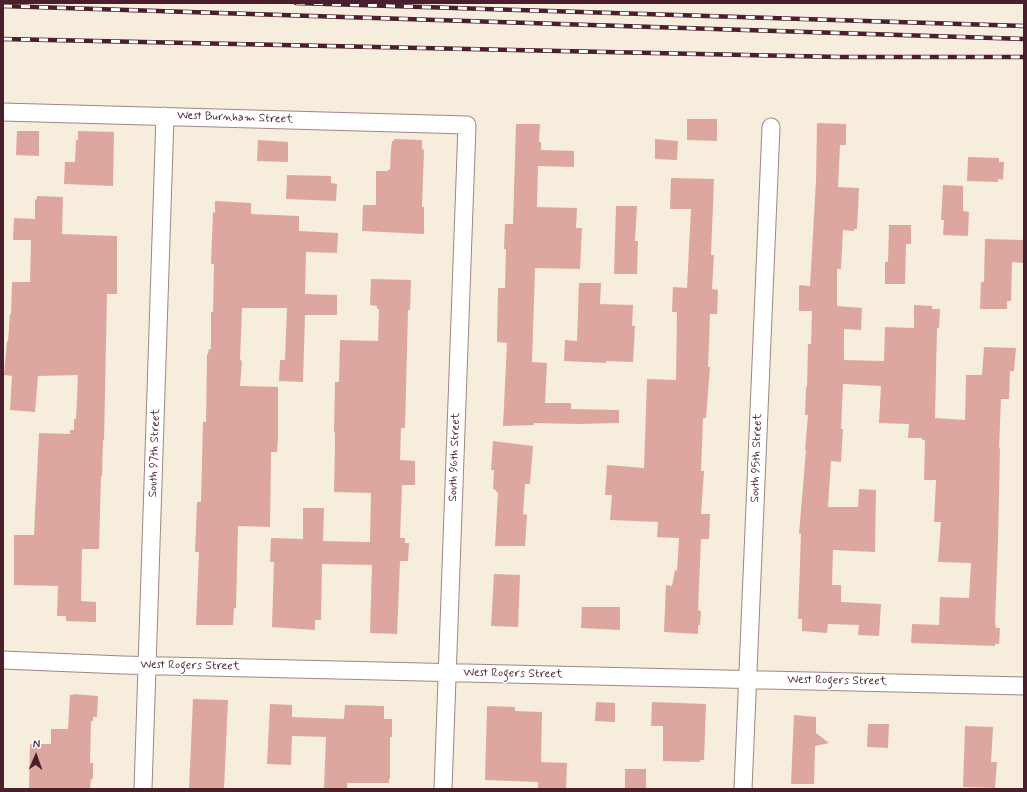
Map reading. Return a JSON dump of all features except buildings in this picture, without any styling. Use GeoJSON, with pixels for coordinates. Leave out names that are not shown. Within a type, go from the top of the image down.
{"type":"FeatureCollection","features":[{"type":"Feature","properties":{"kind":"street","name":"West Burnham Street"},"geometry":{"type":"LineString","coordinates":[[3,112],[467,125]]}},
{"type":"Feature","properties":{"kind":"street","name":"South 97th Street"},"geometry":{"type":"LineString","coordinates":[[142,789],[148,665],[165,116]]}},
{"type":"Feature","properties":{"kind":"street","name":"South 96th Street"},"geometry":{"type":"LineString","coordinates":[[443,789],[467,125]]}},
{"type":"Feature","properties":{"kind":"street","name":"South 95th Street"},"geometry":{"type":"LineString","coordinates":[[743,789],[771,127]]}},
{"type":"Feature","properties":{"kind":"street","name":"West Rogers Street"},"geometry":{"type":"LineString","coordinates":[[3,660],[148,665],[1024,686]]}},
{"type":"Feature","properties":{"kind":"railway"},"geometry":{"type":"LineString","coordinates":[[296,3],[1024,26]]}},
{"type":"Feature","properties":{"kind":"railway"},"geometry":{"type":"LineString","coordinates":[[3,6],[1024,39]]}},
{"type":"Feature","properties":{"kind":"railway"},"geometry":{"type":"LineString","coordinates":[[3,39],[839,57],[1024,57]]}}]}
